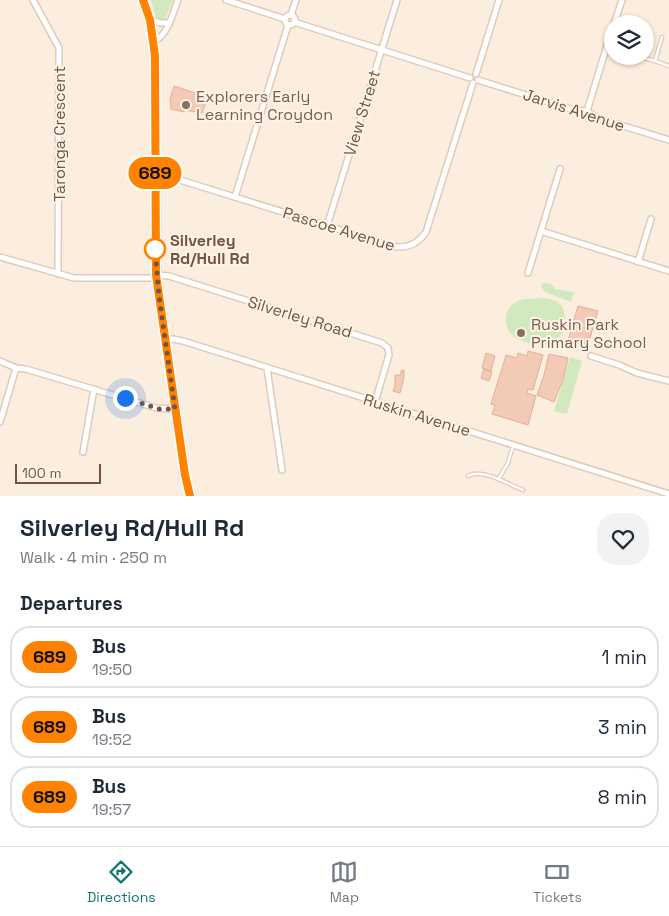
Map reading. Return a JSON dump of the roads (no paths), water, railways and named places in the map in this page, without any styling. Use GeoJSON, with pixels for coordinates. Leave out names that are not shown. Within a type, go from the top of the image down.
{"type":"FeatureCollection","features":[{"type":"Feature","properties":{"kind":"main road"},"geometry":{"type":"LineString","coordinates":[[143,0],[150,20],[154,42],[156,277],[185,475],[190,496]]}},
{"type":"Feature","properties":{"kind":"street","name":"Taronga Crescent"},"geometry":{"type":"LineString","coordinates":[[33,0],[59,48],[58,274]]}},
{"type":"Feature","properties":{"kind":"street"},"geometry":{"type":"LineString","coordinates":[[154,42],[161,38],[178,0]]}},
{"type":"Feature","properties":{"kind":"street"},"geometry":{"type":"LineString","coordinates":[[226,0],[285,19],[288,25],[235,197]]}},
{"type":"Feature","properties":{"kind":"street"},"geometry":{"type":"LineString","coordinates":[[291,15],[296,0]]}},
{"type":"Feature","properties":{"kind":"street","name":"View Street"},"geometry":{"type":"LineString","coordinates":[[327,226],[397,0]]}},
{"type":"Feature","properties":{"kind":"street"},"geometry":{"type":"LineString","coordinates":[[288,25],[294,22],[470,78],[473,83],[476,82],[499,0]]}},
{"type":"Feature","properties":{"kind":"street"},"geometry":{"type":"LineString","coordinates":[[617,15],[622,0]]}},
{"type":"Feature","properties":{"kind":"street"},"geometry":{"type":"LineString","coordinates":[[285,19],[286,16],[291,15]]}},
{"type":"Feature","properties":{"kind":"street"},"geometry":{"type":"LineString","coordinates":[[291,15],[294,18],[294,22]]}},
{"type":"Feature","properties":{"kind":"street"},"geometry":{"type":"LineString","coordinates":[[150,20],[169,23]]}},
{"type":"Feature","properties":{"kind":"street"},"geometry":{"type":"LineString","coordinates":[[587,111],[604,63]]}},
{"type":"Feature","properties":{"kind":"street"},"geometry":{"type":"LineString","coordinates":[[470,78],[473,74],[477,77]]}},
{"type":"Feature","properties":{"kind":"street","name":"Jarvis Avenue"},"geometry":{"type":"LineString","coordinates":[[477,77],[574,110],[587,111],[598,118],[669,140]]}},
{"type":"Feature","properties":{"kind":"street","name":"Pascoe Avenue"},"geometry":{"type":"LineString","coordinates":[[155,177],[180,180],[396,247],[407,246],[418,241],[424,235],[473,83]]}},
{"type":"Feature","properties":{"kind":"street"},"geometry":{"type":"LineString","coordinates":[[528,273],[560,170]]}},
{"type":"Feature","properties":{"kind":"street"},"geometry":{"type":"LineString","coordinates":[[638,262],[651,219]]}},
{"type":"Feature","properties":{"kind":"street"},"geometry":{"type":"LineString","coordinates":[[541,231],[669,272]]}},
{"type":"Feature","properties":{"kind":"street","name":"Silverley Road"},"geometry":{"type":"LineString","coordinates":[[0,257],[74,278],[169,276],[382,343],[388,348],[389,355],[375,402]]}},
{"type":"Feature","properties":{"kind":"street","name":"Ruskin Avenue"},"geometry":{"type":"LineString","coordinates":[[165,340],[177,339],[669,494]]}},
{"type":"Feature","properties":{"kind":"street"},"geometry":{"type":"LineString","coordinates":[[591,356],[637,373],[669,381]]}},
{"type":"Feature","properties":{"kind":"street"},"geometry":{"type":"LineString","coordinates":[[0,360],[16,368],[26,369],[156,408],[175,409]]}},
{"type":"Feature","properties":{"kind":"street"},"geometry":{"type":"LineString","coordinates":[[0,422],[16,368]]}},
{"type":"Feature","properties":{"kind":"street"},"geometry":{"type":"LineString","coordinates":[[268,368],[282,470]]}},
{"type":"Feature","properties":{"kind":"street"},"geometry":{"type":"LineString","coordinates":[[83,452],[94,389]]}},
{"type":"Feature","properties":{"kind":"lane"},"geometry":{"type":"LineString","coordinates":[[662,37],[655,61],[669,66]]}},
{"type":"Feature","properties":{"kind":"lane"},"geometry":{"type":"LineString","coordinates":[[499,478],[508,463],[513,445]]}},
{"type":"Feature","properties":{"kind":"lane"},"geometry":{"type":"LineString","coordinates":[[468,476],[478,473],[499,478],[502,482],[523,490]]}},
{"type":"Feature","properties":{"kind":"place","name":"Explorers Early Learning Croydon"},"geometry":{"type":"Point","coordinates":[186,105]}},
{"type":"Feature","properties":{"kind":"place","name":"Silverley Rd/Hull Rd"},"geometry":{"type":"Point","coordinates":[155,249]}},
{"type":"Feature","properties":{"kind":"place","name":"Ruskin Park Primary School"},"geometry":{"type":"Point","coordinates":[521,333]}}]}
